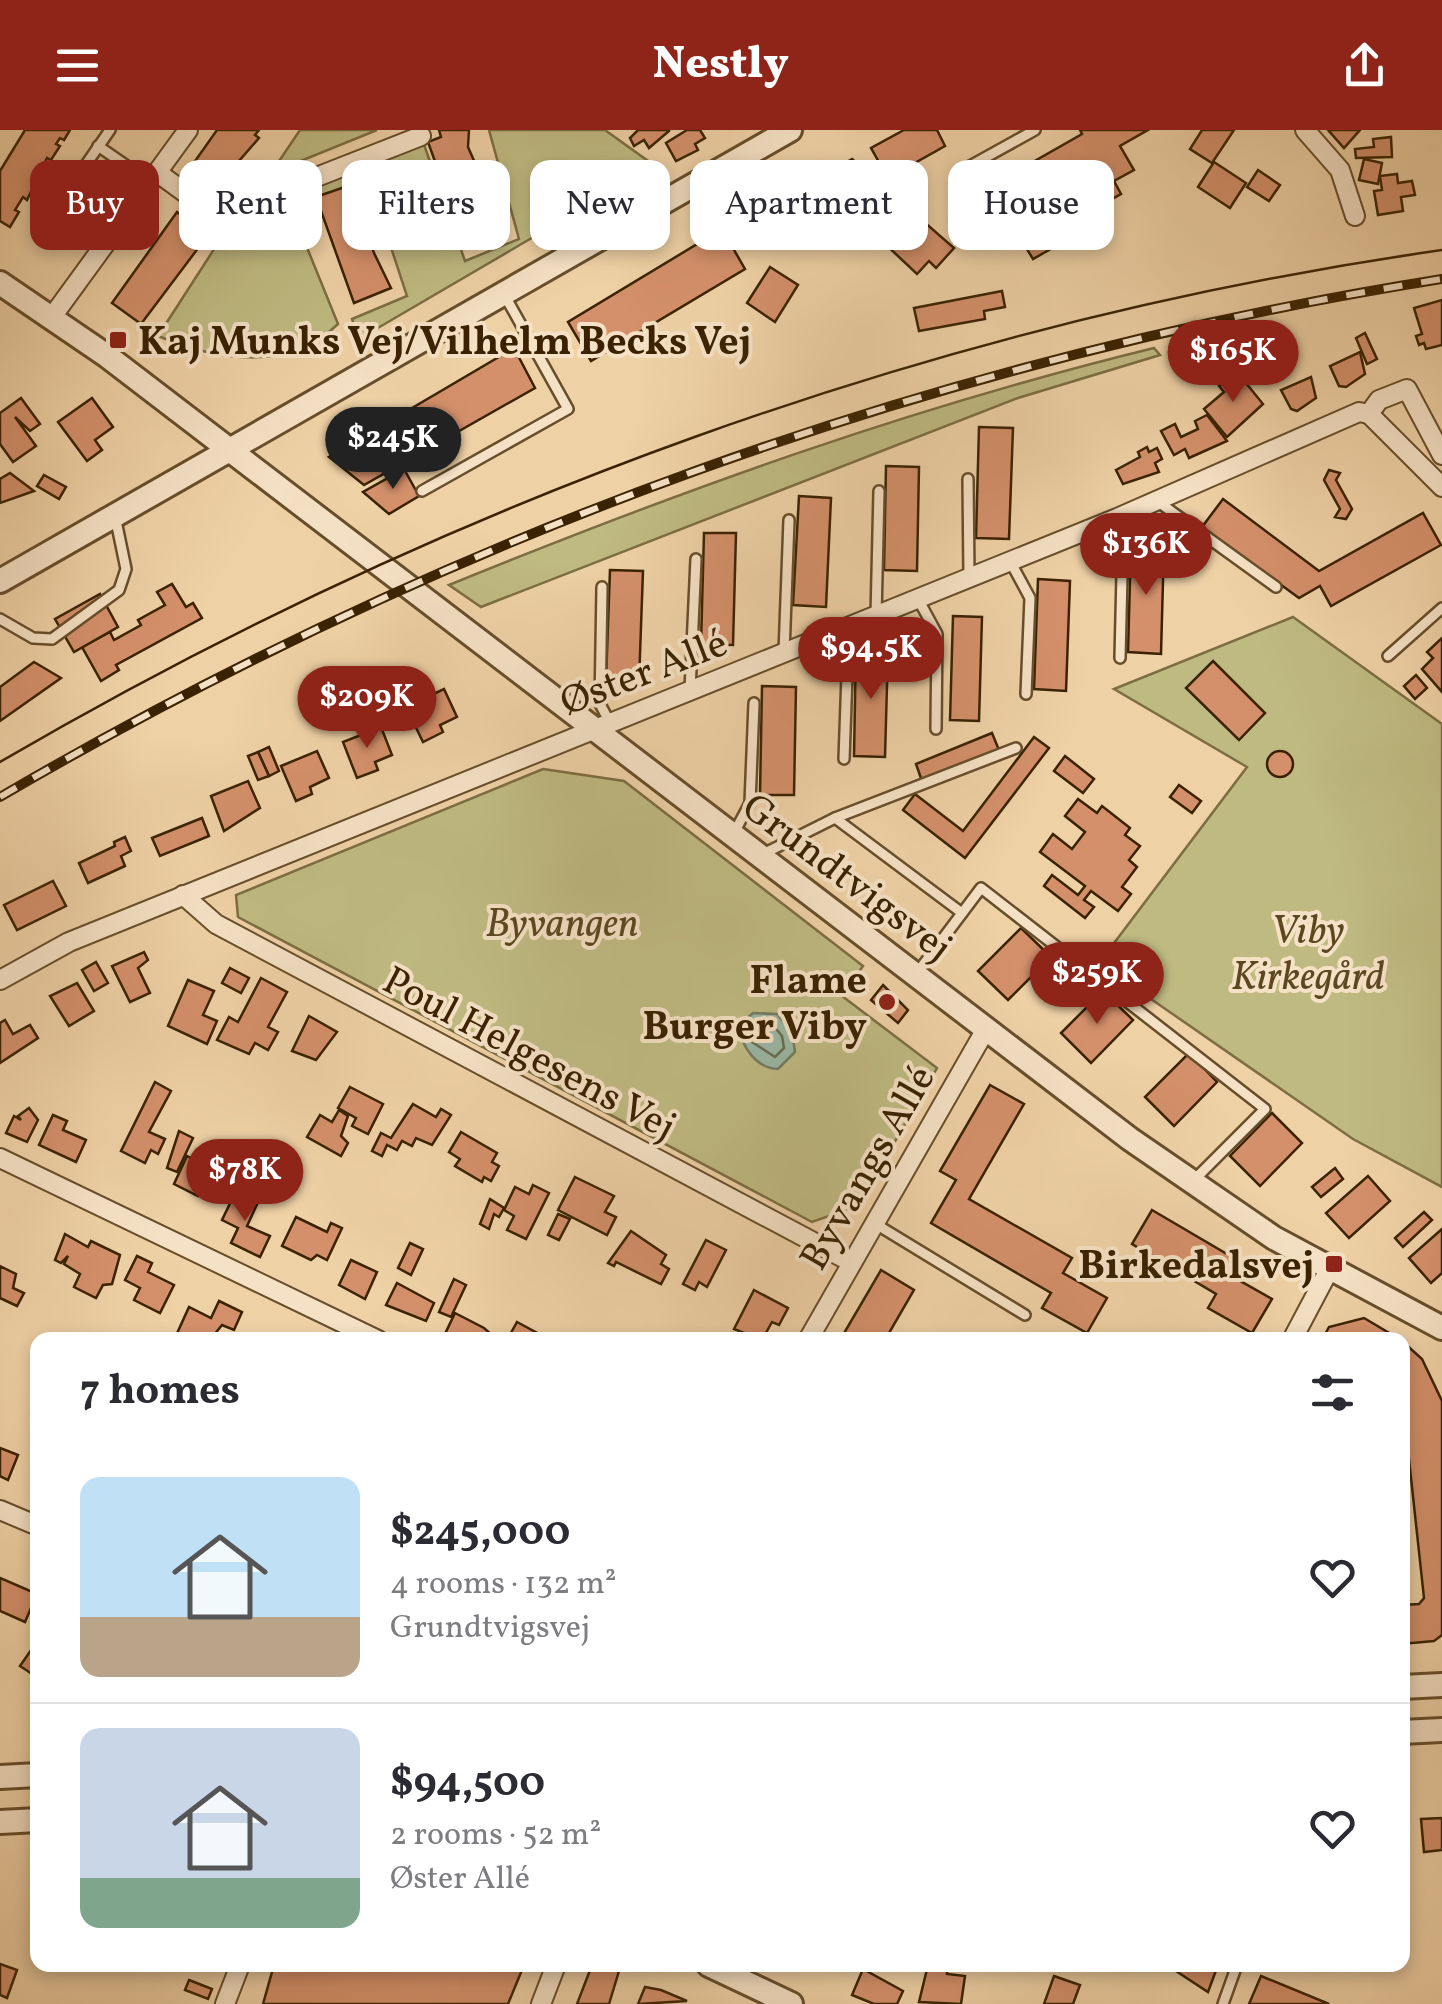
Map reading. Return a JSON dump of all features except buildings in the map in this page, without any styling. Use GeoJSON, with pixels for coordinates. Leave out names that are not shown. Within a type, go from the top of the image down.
{"type":"FeatureCollection","features":[{"type":"Feature","properties":{"kind":"street"},"geometry":{"type":"LineString","coordinates":[[159,171],[188,130]]}},
{"type":"Feature","properties":{"kind":"street"},"geometry":{"type":"LineString","coordinates":[[0,582],[790,130]]}},
{"type":"Feature","properties":{"kind":"street"},"geometry":{"type":"LineString","coordinates":[[1305,130],[1340,170],[1355,216]]}},
{"type":"Feature","properties":{"kind":"street"},"geometry":{"type":"LineString","coordinates":[[159,181],[217,216],[421,136]]}},
{"type":"Feature","properties":{"kind":"street"},"geometry":{"type":"LineString","coordinates":[[52,317],[101,250]]}},
{"type":"Feature","properties":{"kind":"street","name":"Grundtvigsvej"},"geometry":{"type":"LineString","coordinates":[[0,283],[52,317],[600,725],[733,836],[1191,1183],[1329,1270],[1442,1328]]}},
{"type":"Feature","properties":{"kind":"street","name":"Øster Allé"},"geometry":{"type":"LineString","coordinates":[[0,980],[68,942],[600,725],[825,638],[1157,501],[1359,412],[1368,414],[1379,400],[1407,389],[1442,455]]}},
{"type":"Feature","properties":{"kind":"street"},"geometry":{"type":"LineString","coordinates":[[1368,414],[1442,487]]}},
{"type":"Feature","properties":{"kind":"street","name":"Poul Helgesens Vej"},"geometry":{"type":"LineString","coordinates":[[182,895],[216,924],[850,1262]]}},
{"type":"Feature","properties":{"kind":"street","name":"Byvangs Allé"},"geometry":{"type":"LineString","coordinates":[[812,1332],[986,1029]]}},
{"type":"Feature","properties":{"kind":"street"},"geometry":{"type":"LineString","coordinates":[[0,1158],[361,1332]]}},
{"type":"Feature","properties":{"kind":"street"},"geometry":{"type":"LineString","coordinates":[[1296,1332],[1329,1270]]}},
{"type":"Feature","properties":{"kind":"street"},"geometry":{"type":"LineString","coordinates":[[0,1510],[30,1523]]}},
{"type":"Feature","properties":{"kind":"street"},"geometry":{"type":"LineString","coordinates":[[1410,1687],[1442,1685]]}},
{"type":"Feature","properties":{"kind":"street"},"geometry":{"type":"LineString","coordinates":[[1410,1732],[1442,1730]]}},
{"type":"Feature","properties":{"kind":"street"},"geometry":{"type":"LineString","coordinates":[[0,1777],[30,1775]]}},
{"type":"Feature","properties":{"kind":"street"},"geometry":{"type":"LineString","coordinates":[[0,1822],[30,1820]]}},
{"type":"Feature","properties":{"kind":"street"},"geometry":{"type":"LineString","coordinates":[[225,2004],[237,1972]]}},
{"type":"Feature","properties":{"kind":"street"},"geometry":{"type":"LineString","coordinates":[[541,2004],[553,1972]]}},
{"type":"Feature","properties":{"kind":"street"},"geometry":{"type":"LineString","coordinates":[[724,1972],[791,2004]]}},
{"type":"Feature","properties":{"kind":"lane"},"geometry":{"type":"LineString","coordinates":[[88,160],[110,130]]}},
{"type":"Feature","properties":{"kind":"lane"},"geometry":{"type":"LineString","coordinates":[[981,160],[1034,130]]}},
{"type":"Feature","properties":{"kind":"lane"},"geometry":{"type":"LineString","coordinates":[[98,146],[122,160]]}},
{"type":"Feature","properties":{"kind":"lane"},"geometry":{"type":"LineString","coordinates":[[422,491],[568,409],[504,294]]}},
{"type":"Feature","properties":{"kind":"lane"},"geometry":{"type":"LineString","coordinates":[[968,479],[969,578]]}},
{"type":"Feature","properties":{"kind":"lane"},"geometry":{"type":"LineString","coordinates":[[876,616],[879,491]]}},
{"type":"Feature","properties":{"kind":"lane"},"geometry":{"type":"LineString","coordinates":[[1157,501],[1276,587]]}},
{"type":"Feature","properties":{"kind":"lane"},"geometry":{"type":"LineString","coordinates":[[0,619],[33,638],[52,639],[119,590],[126,569],[115,516]]}},
{"type":"Feature","properties":{"kind":"lane"},"geometry":{"type":"LineString","coordinates":[[784,654],[789,520]]}},
{"type":"Feature","properties":{"kind":"lane"},"geometry":{"type":"LineString","coordinates":[[1094,527],[1122,574],[1120,658]]}},
{"type":"Feature","properties":{"kind":"lane"},"geometry":{"type":"LineString","coordinates":[[690,690],[696,559]]}},
{"type":"Feature","properties":{"kind":"lane"},"geometry":{"type":"LineString","coordinates":[[1010,561],[1030,598],[1026,694]]}},
{"type":"Feature","properties":{"kind":"lane"},"geometry":{"type":"LineString","coordinates":[[600,725],[602,587]]}},
{"type":"Feature","properties":{"kind":"lane"},"geometry":{"type":"LineString","coordinates":[[918,599],[937,634],[936,729]]}},
{"type":"Feature","properties":{"kind":"lane"},"geometry":{"type":"LineString","coordinates":[[1388,656],[1442,608]]}},
{"type":"Feature","properties":{"kind":"lane"},"geometry":{"type":"LineString","coordinates":[[825,638],[847,674],[844,759]]}},
{"type":"Feature","properties":{"kind":"lane"},"geometry":{"type":"LineString","coordinates":[[733,836],[750,804],[754,703]]}},
{"type":"Feature","properties":{"kind":"lane"},"geometry":{"type":"LineString","coordinates":[[759,856],[836,818],[1016,748]]}},
{"type":"Feature","properties":{"kind":"lane"},"geometry":{"type":"LineString","coordinates":[[836,818],[962,914]]}},
{"type":"Feature","properties":{"kind":"lane"},"geometry":{"type":"LineString","coordinates":[[916,975],[981,888],[1264,1109],[1191,1183]]}},
{"type":"Feature","properties":{"kind":"lane"},"geometry":{"type":"LineString","coordinates":[[874,1223],[1025,1316]]}},
{"type":"Feature","properties":{"kind":"lane"},"geometry":{"type":"LineString","coordinates":[[1223,2004],[1234,1972]]}},
{"type":"Feature","properties":{"kind":"green space"},"geometry":{"type":"Polygon","coordinates":[[[300,130],[377,130],[303,160],[280,160],[300,130]]]}},
{"type":"Feature","properties":{"kind":"green space"},"geometry":{"type":"Polygon","coordinates":[[[489,130],[605,130],[647,160],[530,160],[530,239],[359,339],[352,319],[407,296],[392,250],[461,250],[465,261],[492,250],[510,250],[510,243],[519,239],[510,206],[510,160],[497,160],[489,130]]]}},
{"type":"Feature","properties":{"kind":"green space"},"geometry":{"type":"Polygon","coordinates":[[[421,136],[429,160],[372,160],[421,136]]]}},
{"type":"Feature","properties":{"kind":"green space"},"geometry":{"type":"Polygon","coordinates":[[[342,174],[342,189],[322,195],[322,184],[342,174]]]}},
{"type":"Feature","properties":{"kind":"green space"},"geometry":{"type":"Polygon","coordinates":[[[213,250],[308,250],[338,324],[318,340],[274,356],[227,356],[158,336],[213,250]]]}},
{"type":"Feature","properties":{"kind":"green space"},"geometry":{"type":"Polygon","coordinates":[[[1154,348],[1160,355],[1018,398],[481,607],[449,585],[797,453],[973,397],[1154,348]]]}},
{"type":"Feature","properties":{"kind":"green space","name":"Viby Kirkegård"},"geometry":{"type":"Polygon","coordinates":[[[1293,617],[1442,724],[1442,1187],[1353,1139],[1099,963],[1247,767],[1114,689],[1293,617]]]}},
{"type":"Feature","properties":{"kind":"green space","name":"Byvangen"},"geometry":{"type":"Polygon","coordinates":[[[543,769],[624,781],[863,966],[842,996],[937,1068],[858,1206],[812,1222],[238,917],[236,895],[543,769]]]}},
{"type":"Feature","properties":{"kind":"water"},"geometry":{"type":"Polygon","coordinates":[[[753,1013],[777,1014],[792,1032],[795,1052],[778,1069],[756,1060],[743,1041],[738,1026],[753,1013]]]}},
{"type":"Feature","properties":{"kind":"tram line"},"geometry":{"type":"LineString","coordinates":[[0,762],[168,669],[340,583],[517,506],[697,436],[880,376],[1065,324],[1253,282],[1442,250]]}},
{"type":"Feature","properties":{"kind":"railway"},"geometry":{"type":"LineString","coordinates":[[0,797],[169,703],[342,617],[518,540],[697,470],[879,410],[1064,357],[1252,314],[1442,279]]}},
{"type":"Feature","properties":{"kind":"place","name":"Kaj Munks Vej/Vilhelm Becks Vej"},"geometry":{"type":"Point","coordinates":[118,340]}},
{"type":"Feature","properties":{"kind":"place","name":"Flame Burger Viby"},"geometry":{"type":"Point","coordinates":[887,1002]}},
{"type":"Feature","properties":{"kind":"place","name":"Birkedalsvej"},"geometry":{"type":"Point","coordinates":[1334,1264]}}]}
